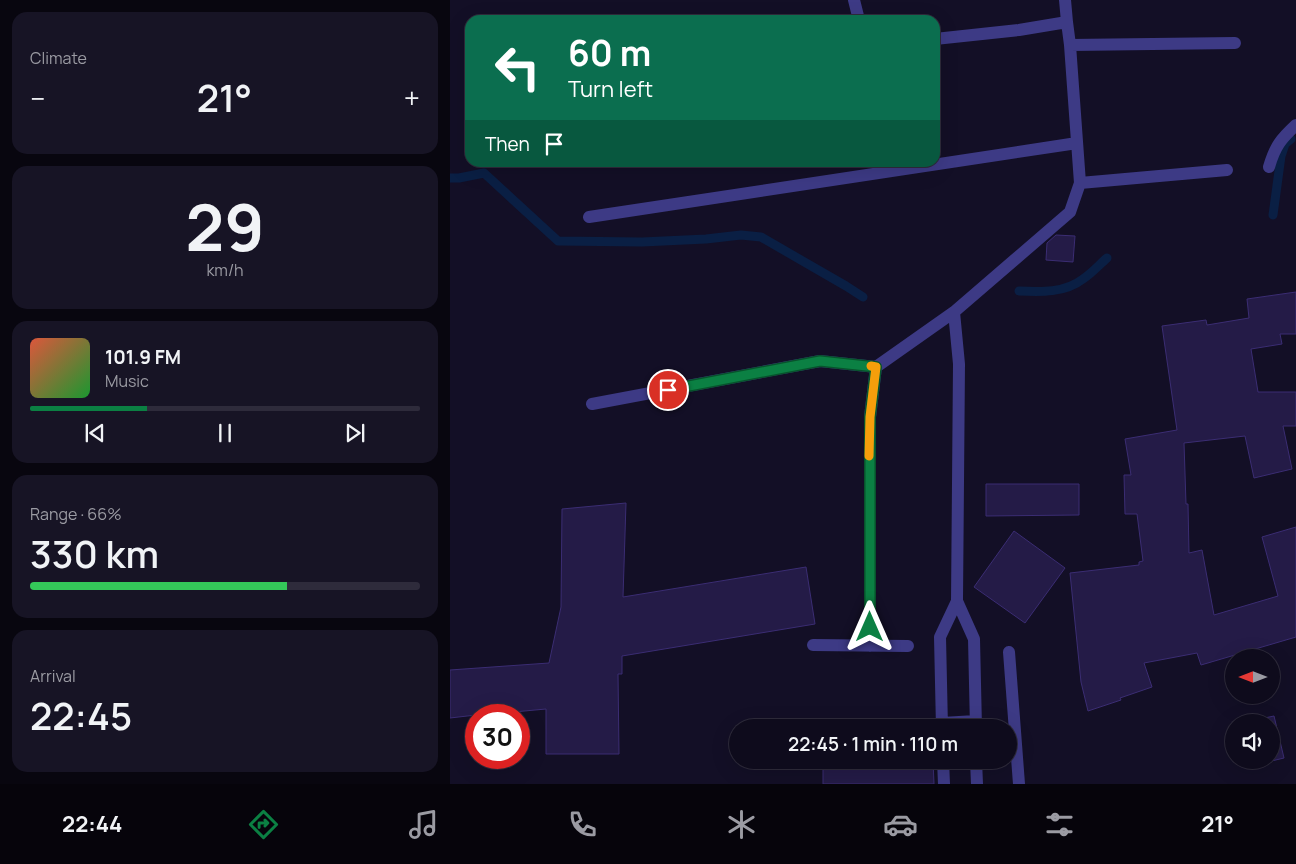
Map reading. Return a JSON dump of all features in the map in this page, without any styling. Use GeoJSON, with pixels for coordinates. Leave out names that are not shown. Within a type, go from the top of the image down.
{"type":"FeatureCollection","features":[{"type":"Feature","properties":{"kind":"street"},"geometry":{"type":"LineString","coordinates":[[854,0],[858,15]]}},
{"type":"Feature","properties":{"kind":"street"},"geometry":{"type":"LineString","coordinates":[[592,404],[820,361],[876,367],[954,312],[1070,212],[1080,184],[1065,0]]}},
{"type":"Feature","properties":{"kind":"street"},"geometry":{"type":"LineString","coordinates":[[940,38],[1019,30],[1067,22]]}},
{"type":"Feature","properties":{"kind":"street"},"geometry":{"type":"LineString","coordinates":[[1070,45],[1235,43]]}},
{"type":"Feature","properties":{"kind":"street"},"geometry":{"type":"LineString","coordinates":[[1269,166],[1278,145],[1296,125]]}},
{"type":"Feature","properties":{"kind":"street"},"geometry":{"type":"LineString","coordinates":[[940,160],[1077,143]]}},
{"type":"Feature","properties":{"kind":"street"},"geometry":{"type":"LineString","coordinates":[[589,217],[887,167]]}},
{"type":"Feature","properties":{"kind":"street"},"geometry":{"type":"LineString","coordinates":[[1080,184],[1227,170]]}},
{"type":"Feature","properties":{"kind":"street"},"geometry":{"type":"LineString","coordinates":[[954,312],[959,364],[957,601],[974,639],[976,719]]}},
{"type":"Feature","properties":{"kind":"street"},"geometry":{"type":"LineString","coordinates":[[870,646],[870,417],[876,367]]}},
{"type":"Feature","properties":{"kind":"street"},"geometry":{"type":"LineString","coordinates":[[942,719],[940,637],[957,601]]}},
{"type":"Feature","properties":{"kind":"street"},"geometry":{"type":"LineString","coordinates":[[813,645],[908,646]]}},
{"type":"Feature","properties":{"kind":"street"},"geometry":{"type":"LineString","coordinates":[[1009,652],[1019,784]]}},
{"type":"Feature","properties":{"kind":"street"},"geometry":{"type":"LineString","coordinates":[[943,769],[944,784]]}},
{"type":"Feature","properties":{"kind":"street"},"geometry":{"type":"LineString","coordinates":[[976,769],[976,784]]}},
{"type":"Feature","properties":{"kind":"building"},"geometry":{"type":"Polygon","coordinates":[[[1056,235],[1075,236],[1073,262],[1046,260],[1047,243],[1056,235]]]}},
{"type":"Feature","properties":{"kind":"building"},"geometry":{"type":"Polygon","coordinates":[[[1296,292],[1296,334],[1280,334],[1282,344],[1251,349],[1258,392],[1296,392],[1296,426],[1283,426],[1292,469],[1254,478],[1245,436],[1184,443],[1189,553],[1202,550],[1214,615],[1278,596],[1262,537],[1296,527],[1296,637],[1255,649],[1225,649],[1225,658],[1201,665],[1197,653],[1144,663],[1152,687],[1088,711],[1081,682],[1070,573],[1139,565],[1139,562],[1143,561],[1137,514],[1125,514],[1124,475],[1131,475],[1125,439],[1177,430],[1162,326],[1206,320],[1207,325],[1249,318],[1247,299],[1296,292]]]}},
{"type":"Feature","properties":{"kind":"building"},"geometry":{"type":"Polygon","coordinates":[[[986,484],[1079,484],[1079,515],[986,516],[986,484]]]}},
{"type":"Feature","properties":{"kind":"building"},"geometry":{"type":"Polygon","coordinates":[[[626,503],[623,597],[806,567],[815,624],[622,656],[622,674],[618,674],[619,754],[546,754],[546,709],[530,710],[530,704],[465,704],[465,716],[450,718],[450,670],[549,663],[561,607],[562,509],[626,503]]]}},
{"type":"Feature","properties":{"kind":"building"},"geometry":{"type":"Polygon","coordinates":[[[1014,531],[1065,568],[1025,623],[974,587],[1014,531]]]}},
{"type":"Feature","properties":{"kind":"building"},"geometry":{"type":"Polygon","coordinates":[[[1280,741],[1284,758],[1280,759],[1280,741]]]}},
{"type":"Feature","properties":{"kind":"building"},"geometry":{"type":"Polygon","coordinates":[[[823,769],[933,769],[934,784],[823,784],[823,769]]]}},
{"type":"Feature","properties":{"kind":"waterway"},"geometry":{"type":"LineString","coordinates":[[1273,215],[1281,156],[1285,144],[1291,139]]}},
{"type":"Feature","properties":{"kind":"waterway"},"geometry":{"type":"LineString","coordinates":[[450,178],[484,173],[558,241],[642,242],[706,239],[741,235],[761,237],[863,297]]}},
{"type":"Feature","properties":{"kind":"waterway"},"geometry":{"type":"LineString","coordinates":[[1019,291],[1044,291],[1068,287],[1086,277],[1107,258]]}},
{"type":"Feature","properties":{"kind":"slow traffic"},"geometry":{"type":"LineString","coordinates":[[869,456],[870,417],[876,367],[871,366]]}},
{"type":"Feature","properties":{"kind":"route"},"geometry":{"type":"LineString","coordinates":[[668,390],[820,361],[876,367],[870,417],[870,627]]}}]}
